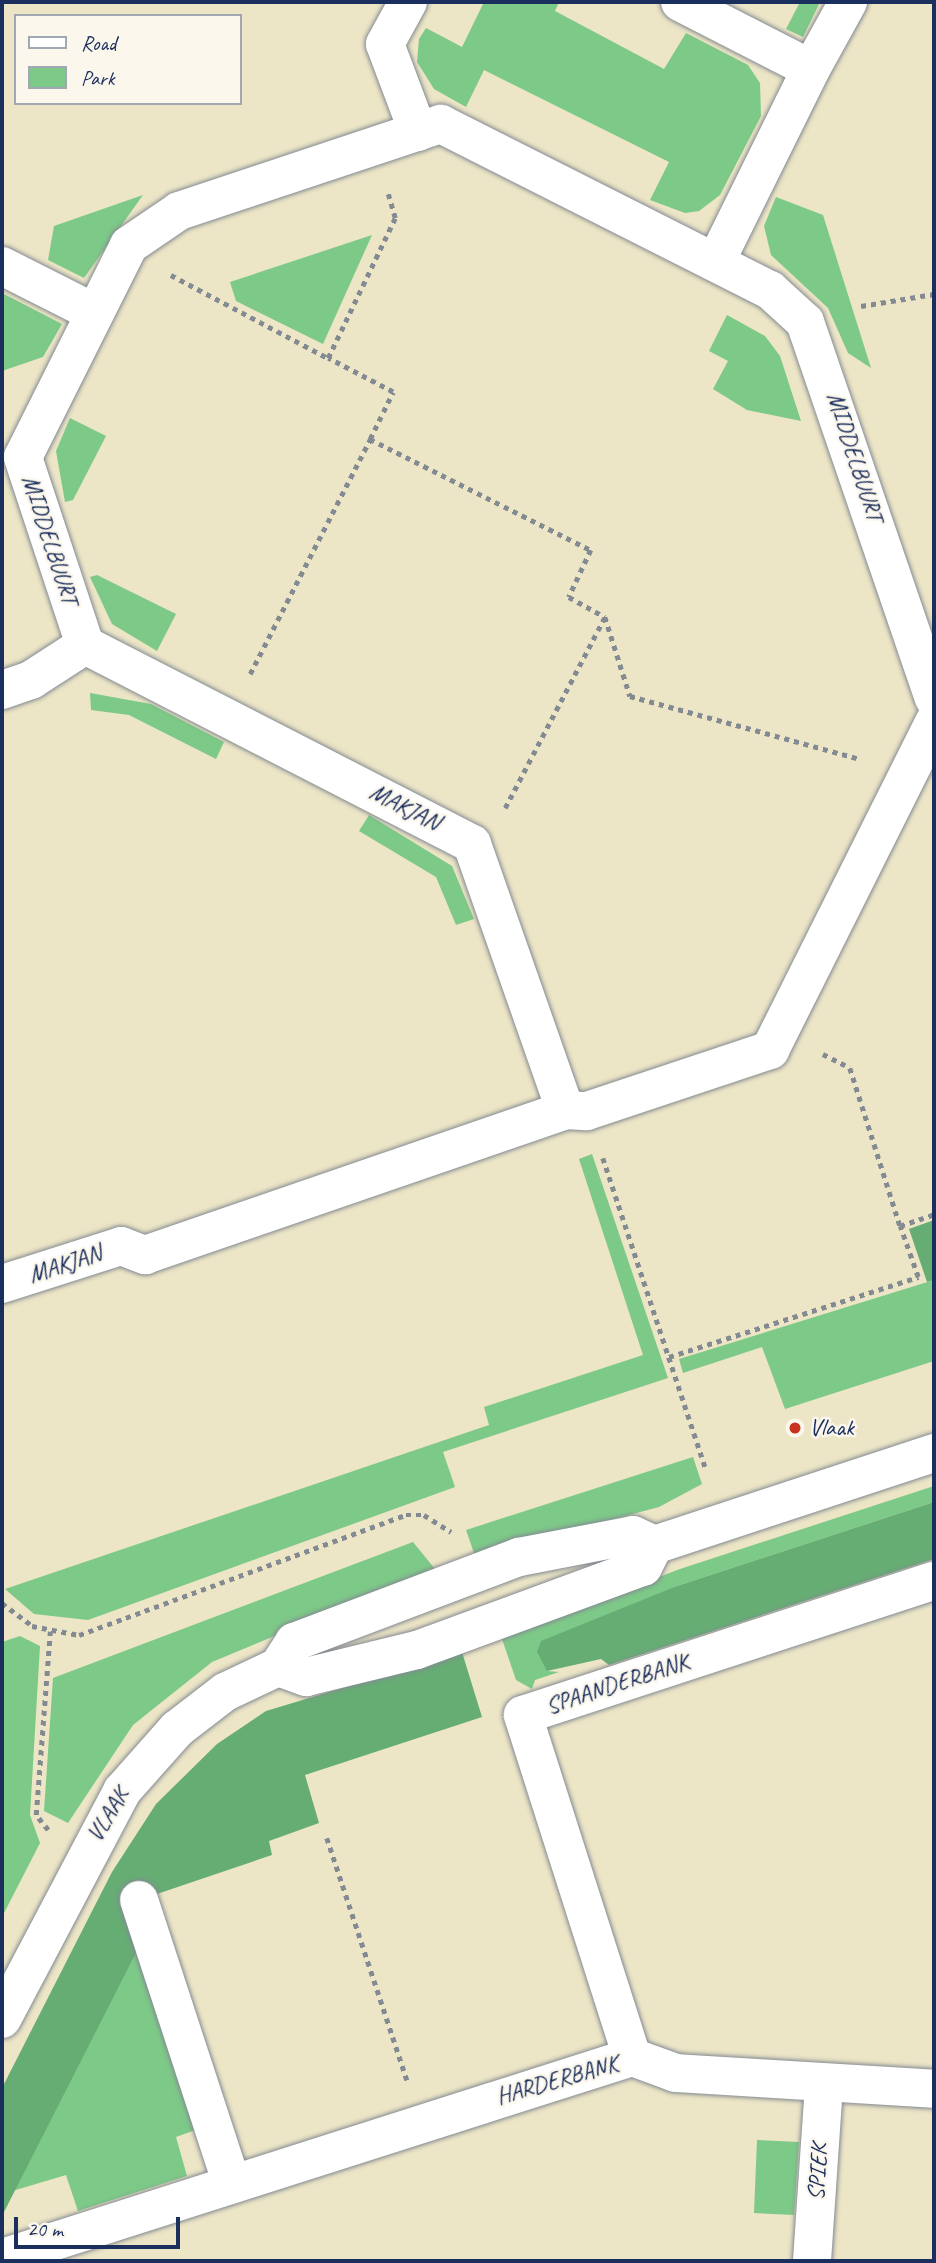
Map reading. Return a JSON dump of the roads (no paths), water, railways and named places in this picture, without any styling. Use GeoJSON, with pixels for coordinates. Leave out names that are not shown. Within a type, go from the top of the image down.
{"type":"FeatureCollection","features":[{"type":"Feature","properties":{"kind":"street"},"geometry":{"type":"LineString","coordinates":[[408,2],[385,44],[418,132]]}},
{"type":"Feature","properties":{"kind":"street"},"geometry":{"type":"LineString","coordinates":[[680,2],[811,69]]}},
{"type":"Feature","properties":{"kind":"street"},"geometry":{"type":"LineString","coordinates":[[716,261],[811,69],[848,2]]}},
{"type":"Feature","properties":{"kind":"street","name":"MIDDELBUURT"},"geometry":{"type":"LineString","coordinates":[[85,645],[23,457],[126,251],[166,216],[441,124],[716,261],[783,299],[813,335],[934,698]]}},
{"type":"Feature","properties":{"kind":"street"},"geometry":{"type":"LineString","coordinates":[[2,266],[95,313]]}},
{"type":"Feature","properties":{"kind":"street"},"geometry":{"type":"LineString","coordinates":[[2,690],[31,680],[85,645]]}},
{"type":"Feature","properties":{"kind":"street","name":"MAKJAN"},"geometry":{"type":"LineString","coordinates":[[85,645],[228,716],[472,844],[565,1110]]}},
{"type":"Feature","properties":{"kind":"street","name":"MAKJAN"},"geometry":{"type":"LineString","coordinates":[[2,1284],[121,1246],[145,1255],[565,1110],[587,1111],[770,1050],[912,774],[934,722]]}},
{"type":"Feature","properties":{"kind":"street"},"geometry":{"type":"LineString","coordinates":[[278,1667],[306,1677],[417,1650],[643,1567],[654,1545],[934,1453]]}},
{"type":"Feature","properties":{"kind":"street","name":"VLAAK"},"geometry":{"type":"LineString","coordinates":[[2,2019],[122,1791],[204,1707],[278,1667],[294,1642],[492,1566],[633,1535],[654,1545]]}},
{"type":"Feature","properties":{"kind":"street","name":"SPAANDERBANK"},"geometry":{"type":"LineString","coordinates":[[632,2057],[523,1715],[934,1581]]}},
{"type":"Feature","properties":{"kind":"street"},"geometry":{"type":"LineString","coordinates":[[139,1900],[232,2184]]}},
{"type":"Feature","properties":{"kind":"street","name":"HARDERBANK"},"geometry":{"type":"LineString","coordinates":[[2,2258],[420,2122],[632,2057],[676,2073],[934,2089]]}},
{"type":"Feature","properties":{"kind":"street","name":"SPIEK"},"geometry":{"type":"LineString","coordinates":[[812,2261],[824,2082]]}},
{"type":"Feature","properties":{"kind":"place","name":"Vlaak"},"geometry":{"type":"Point","coordinates":[795,1428]}}]}
